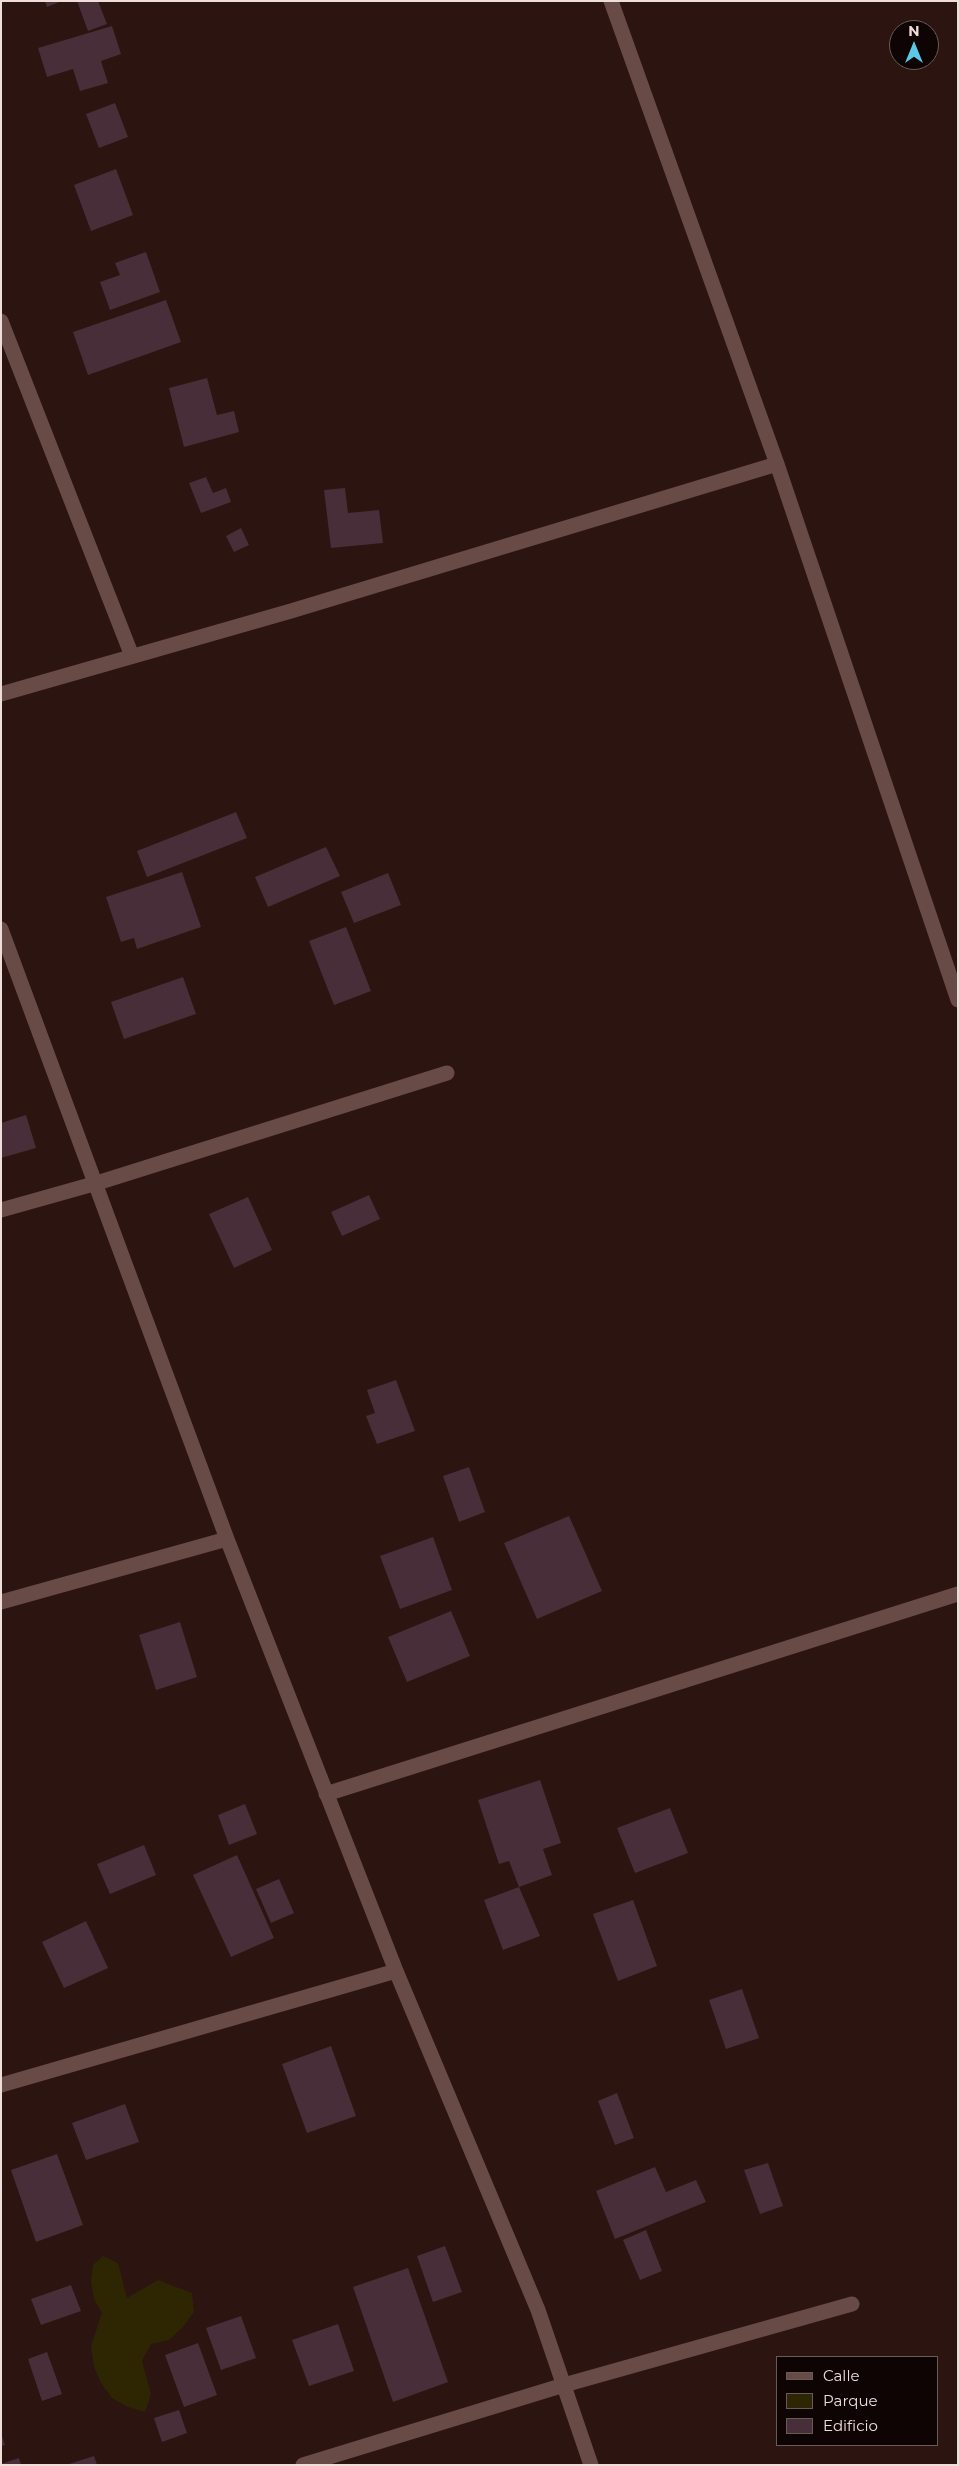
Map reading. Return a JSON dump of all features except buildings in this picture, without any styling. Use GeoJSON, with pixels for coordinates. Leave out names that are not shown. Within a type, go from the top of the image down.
{"type":"FeatureCollection","features":[{"type":"Feature","properties":{"kind":"street"},"geometry":{"type":"LineString","coordinates":[[610,1],[777,464],[958,1000]]}},
{"type":"Feature","properties":{"kind":"street"},"geometry":{"type":"LineString","coordinates":[[1,322],[132,656]]}},
{"type":"Feature","properties":{"kind":"street"},"geometry":{"type":"LineString","coordinates":[[1,694],[291,611],[777,464]]}},
{"type":"Feature","properties":{"kind":"street"},"geometry":{"type":"LineString","coordinates":[[1,929],[228,1539],[396,1971],[534,2301],[591,2465]]}},
{"type":"Feature","properties":{"kind":"street"},"geometry":{"type":"LineString","coordinates":[[1,1210],[97,1183],[447,1073]]}},
{"type":"Feature","properties":{"kind":"street"},"geometry":{"type":"LineString","coordinates":[[1,1602],[228,1539]]}},
{"type":"Feature","properties":{"kind":"street"},"geometry":{"type":"LineString","coordinates":[[326,1794],[958,1594]]}},
{"type":"Feature","properties":{"kind":"street"},"geometry":{"type":"LineString","coordinates":[[1,2085],[396,1971]]}},
{"type":"Feature","properties":{"kind":"street"},"geometry":{"type":"LineString","coordinates":[[303,2465],[564,2385],[852,2304]]}},
{"type":"Feature","properties":{"kind":"green space"},"geometry":{"type":"Polygon","coordinates":[[[103,2256],[118,2263],[127,2298],[158,2280],[192,2293],[194,2312],[183,2327],[169,2340],[151,2344],[142,2361],[151,2394],[145,2412],[128,2407],[112,2398],[101,2383],[94,2367],[91,2346],[102,2313],[94,2299],[91,2282],[93,2265],[103,2256]]]}}]}
